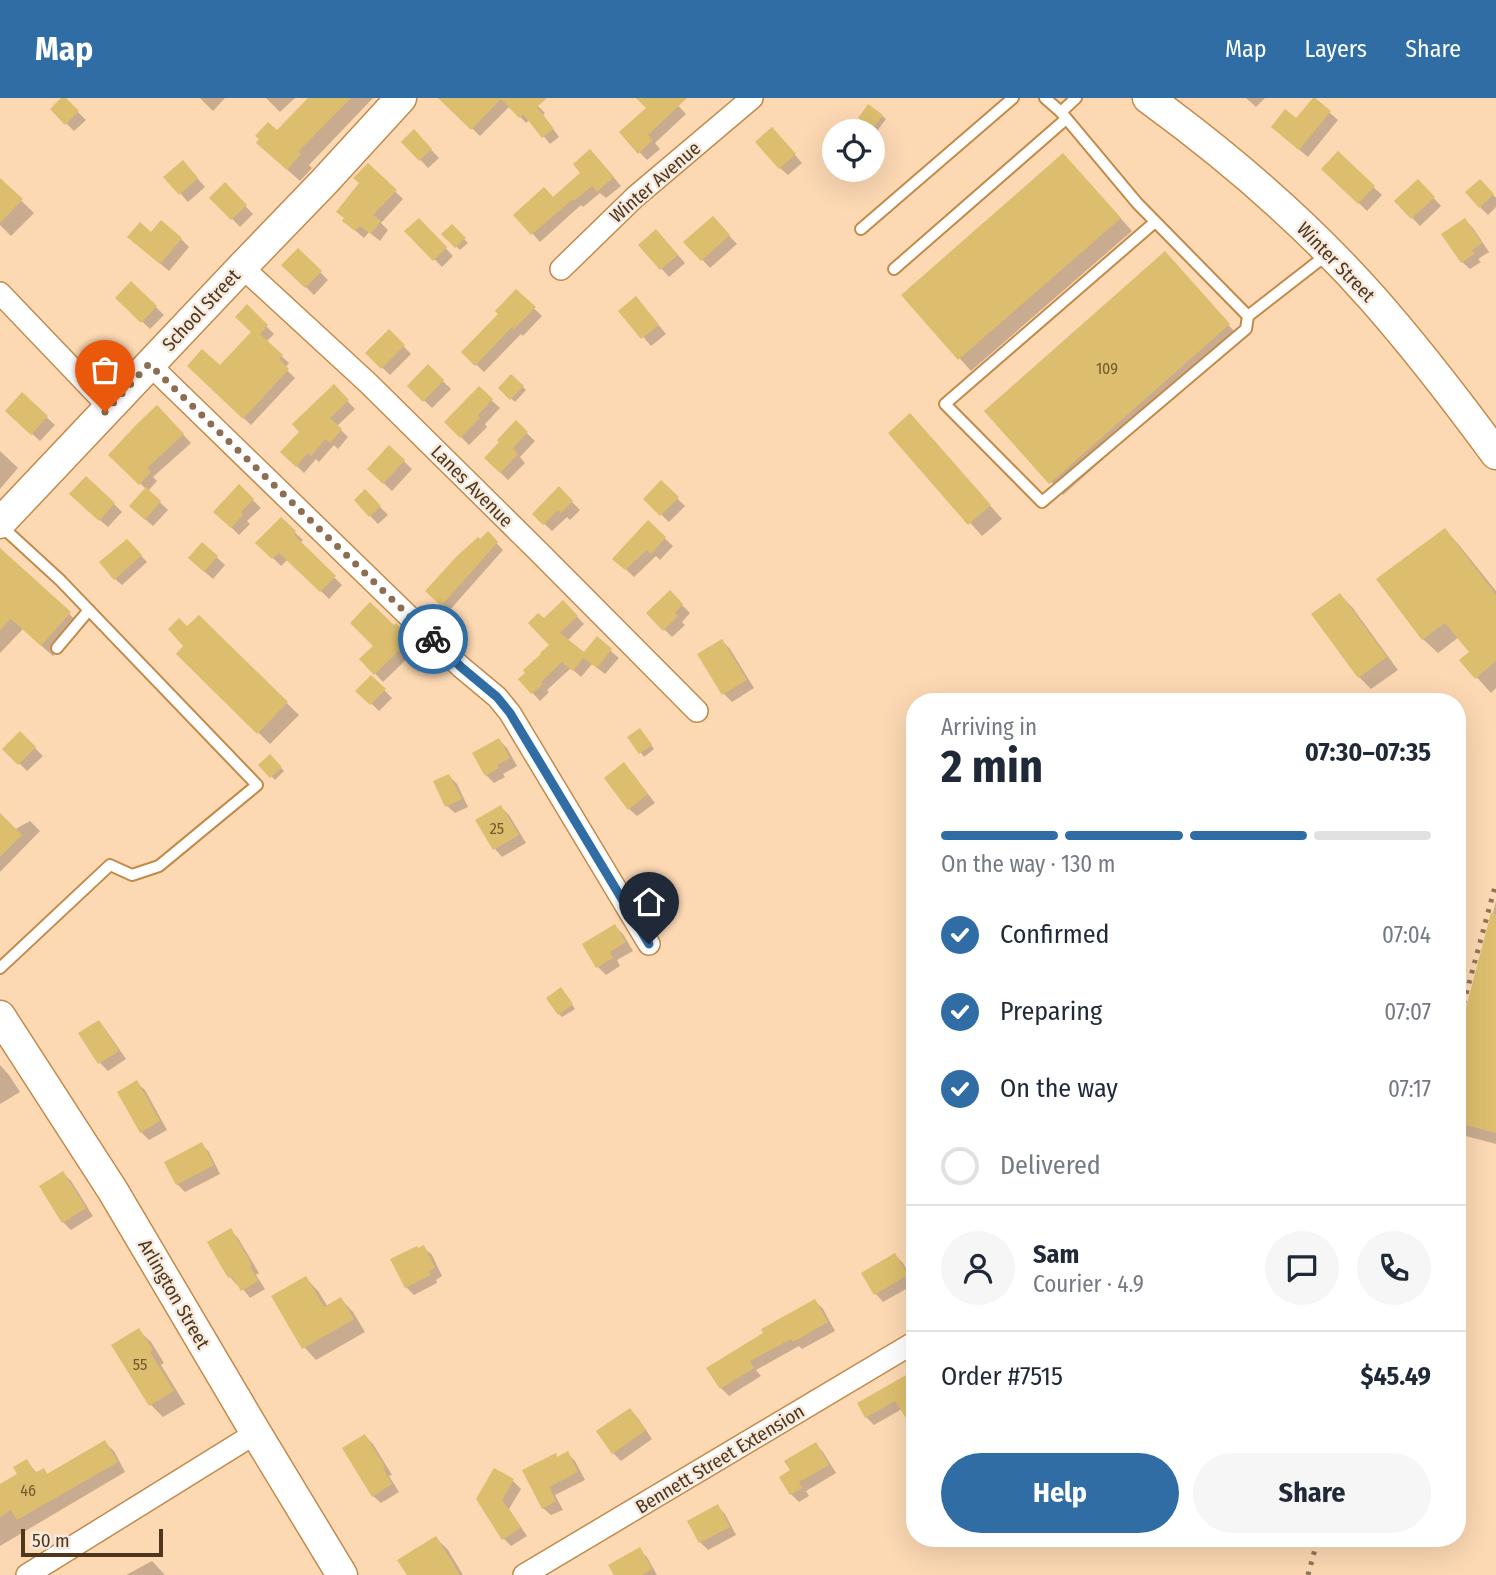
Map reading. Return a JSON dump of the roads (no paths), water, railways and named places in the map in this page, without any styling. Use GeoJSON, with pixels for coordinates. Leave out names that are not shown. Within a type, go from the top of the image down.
{"type":"FeatureCollection","features":[{"type":"Feature","properties":{"kind":"street","name":"School Street"},"geometry":{"type":"LineString","coordinates":[[0,524],[401,98]]}},
{"type":"Feature","properties":{"kind":"street","name":"Winter Avenue"},"geometry":{"type":"LineString","coordinates":[[561,269],[635,197],[752,98]]}},
{"type":"Feature","properties":{"kind":"street","name":"Winter Street"},"geometry":{"type":"LineString","coordinates":[[1154,100],[1265,191],[1330,253],[1405,337],[1496,454]]}},
{"type":"Feature","properties":{"kind":"street","name":"Lanes Avenue"},"geometry":{"type":"LineString","coordinates":[[242,267],[378,393],[697,711]]}},
{"type":"Feature","properties":{"kind":"street"},"geometry":{"type":"LineString","coordinates":[[0,293],[109,407]]}},
{"type":"Feature","properties":{"kind":"street"},"geometry":{"type":"LineString","coordinates":[[149,364],[461,667],[497,697],[532,748],[649,944]]}},
{"type":"Feature","properties":{"kind":"street","name":"Arlington Street"},"geometry":{"type":"LineString","coordinates":[[0,1016],[113,1191],[342,1575]]}},
{"type":"Feature","properties":{"kind":"street","name":"Bennett Street Extension"},"geometry":{"type":"LineString","coordinates":[[524,1575],[906,1347]]}},
{"type":"Feature","properties":{"kind":"street"},"geometry":{"type":"LineString","coordinates":[[27,1575],[256,1433]]}},
{"type":"Feature","properties":{"kind":"lane"},"geometry":{"type":"LineString","coordinates":[[860,229],[1013,98]]}},
{"type":"Feature","properties":{"kind":"lane"},"geometry":{"type":"LineString","coordinates":[[1045,98],[1064,116],[1137,203],[1248,316]]}},
{"type":"Feature","properties":{"kind":"lane"},"geometry":{"type":"LineString","coordinates":[[894,269],[1064,116],[1076,98]]}},
{"type":"Feature","properties":{"kind":"lane"},"geometry":{"type":"LineString","coordinates":[[1155,222],[945,404],[1042,502],[1245,330],[1248,316],[1330,253]]}},
{"type":"Feature","properties":{"kind":"lane"},"geometry":{"type":"LineString","coordinates":[[0,524],[89,610],[257,785],[159,866],[132,875],[110,865],[0,968]]}},
{"type":"Feature","properties":{"kind":"lane"},"geometry":{"type":"LineString","coordinates":[[57,648],[89,610]]}},
{"type":"Feature","properties":{"kind":"railway"},"geometry":{"type":"LineString","coordinates":[[1466,994],[1496,883]]}},
{"type":"Feature","properties":{"kind":"railway"},"geometry":{"type":"LineString","coordinates":[[1308,1575],[1316,1547]]}}]}
